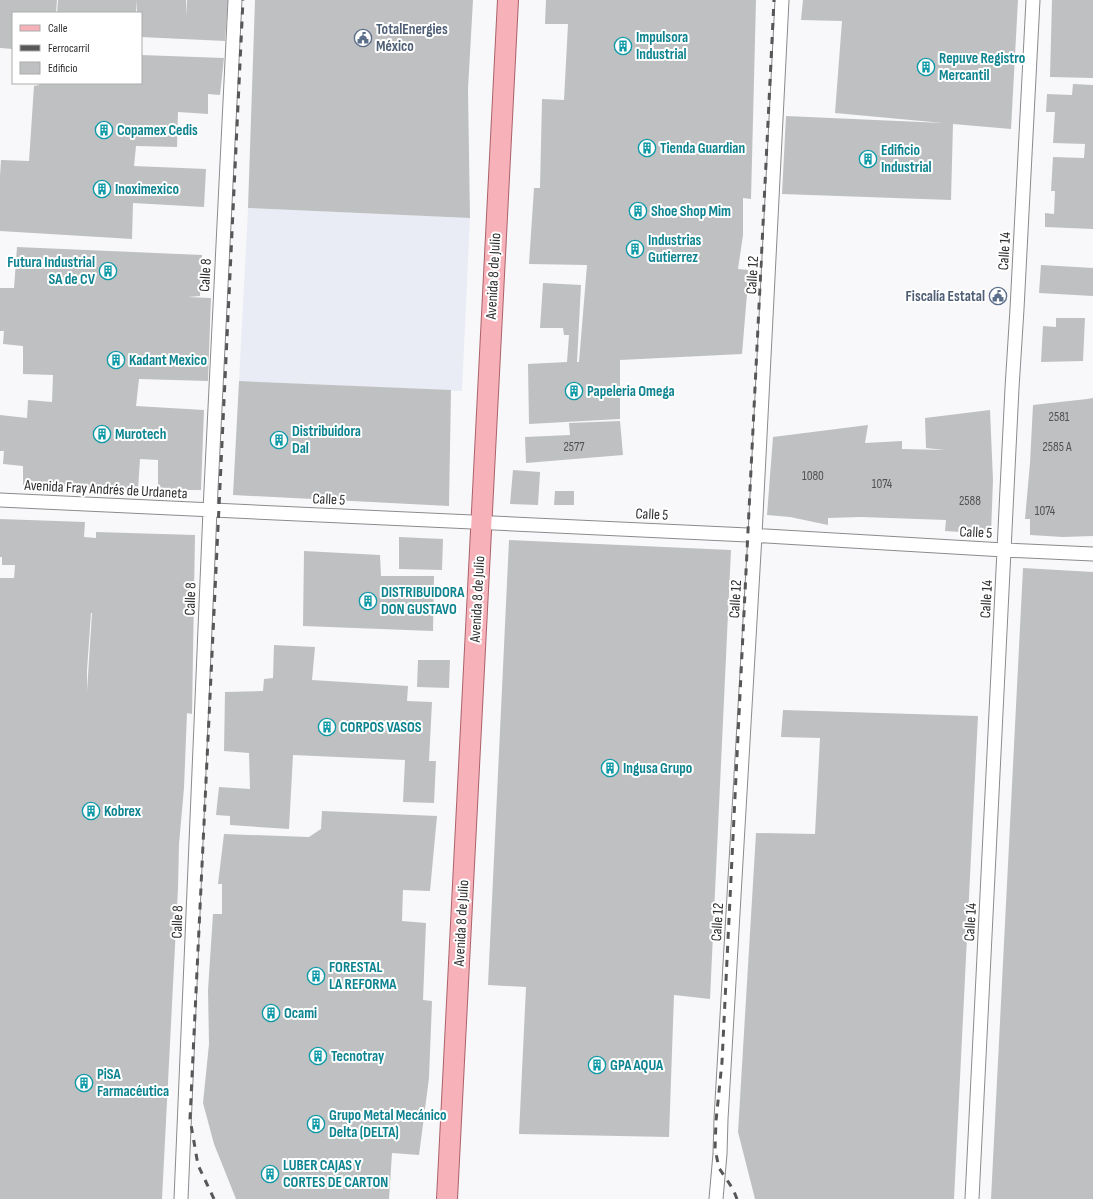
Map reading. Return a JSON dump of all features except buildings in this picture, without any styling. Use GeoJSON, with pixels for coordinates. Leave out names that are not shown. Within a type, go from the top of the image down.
{"type":"FeatureCollection","features":[{"type":"Feature","properties":{"kind":"main road","name":"Avenida 8 de Julio"},"geometry":{"type":"LineString","coordinates":[[447,1199],[508,0]]}},
{"type":"Feature","properties":{"kind":"street","name":"Calle 8"},"geometry":{"type":"LineString","coordinates":[[181,1199],[210,510],[235,0]]}},
{"type":"Feature","properties":{"kind":"street","name":"Calle 12"},"geometry":{"type":"LineString","coordinates":[[716,1199],[720,1154],[755,535],[782,0]]}},
{"type":"Feature","properties":{"kind":"street","name":"Calle 14"},"geometry":{"type":"LineString","coordinates":[[972,1199],[1033,0]]}},
{"type":"Feature","properties":{"kind":"street","name":"Avenida Fray Andrés de Urdaneta"},"geometry":{"type":"LineString","coordinates":[[0,500],[210,510]]}},
{"type":"Feature","properties":{"kind":"street","name":"Calle 5"},"geometry":{"type":"LineString","coordinates":[[210,510],[755,535],[1093,554]]}},
{"type":"Feature","properties":{"kind":"shaded area"},"geometry":{"type":"Polygon","coordinates":[[[248,208],[470,218],[462,391],[239,381],[248,208]]]}},
{"type":"Feature","properties":{"kind":"railway"},"geometry":{"type":"LineString","coordinates":[[214,1199],[198,1165],[190,1119],[243,0]]}},
{"type":"Feature","properties":{"kind":"railway"},"geometry":{"type":"LineString","coordinates":[[737,1199],[733,1189],[719,1168],[715,1149],[716,1121],[722,1062],[774,0]]}},
{"type":"Feature","properties":{"kind":"place","name":"TotalEnergies México"},"geometry":{"type":"Point","coordinates":[363,38]}},
{"type":"Feature","properties":{"kind":"place","name":"Impulsora Industrial"},"geometry":{"type":"Point","coordinates":[623,46]}},
{"type":"Feature","properties":{"kind":"place","name":"Repuve Registro Mercantil"},"geometry":{"type":"Point","coordinates":[926,67]}},
{"type":"Feature","properties":{"kind":"place","name":"Copamex Cedis"},"geometry":{"type":"Point","coordinates":[104,130]}},
{"type":"Feature","properties":{"kind":"place","name":"Tienda Guardian"},"geometry":{"type":"Point","coordinates":[647,148]}},
{"type":"Feature","properties":{"kind":"place","name":"Edificio Industrial"},"geometry":{"type":"Point","coordinates":[868,159]}},
{"type":"Feature","properties":{"kind":"place","name":"Inoximexico"},"geometry":{"type":"Point","coordinates":[102,189]}},
{"type":"Feature","properties":{"kind":"place","name":"Shoe Shop Mim"},"geometry":{"type":"Point","coordinates":[638,211]}},
{"type":"Feature","properties":{"kind":"place","name":"Industrias Gutierrez"},"geometry":{"type":"Point","coordinates":[635,249]}},
{"type":"Feature","properties":{"kind":"place","name":"Futura Industrial SA de CV"},"geometry":{"type":"Point","coordinates":[108,271]}},
{"type":"Feature","properties":{"kind":"place","name":"Fiscalía Estatal"},"geometry":{"type":"Point","coordinates":[998,296]}},
{"type":"Feature","properties":{"kind":"place","name":"Kadant Mexico"},"geometry":{"type":"Point","coordinates":[116,360]}},
{"type":"Feature","properties":{"kind":"place","name":"Papeleria Omega"},"geometry":{"type":"Point","coordinates":[574,391]}},
{"type":"Feature","properties":{"kind":"place","name":"Murotech"},"geometry":{"type":"Point","coordinates":[102,434]}},
{"type":"Feature","properties":{"kind":"place","name":"Distribuidora Dal"},"geometry":{"type":"Point","coordinates":[279,440]}},
{"type":"Feature","properties":{"kind":"place","name":"DISTRIBUIDORA DON GUSTAVO"},"geometry":{"type":"Point","coordinates":[368,601]}},
{"type":"Feature","properties":{"kind":"place","name":"CORPOS VASOS"},"geometry":{"type":"Point","coordinates":[327,727]}},
{"type":"Feature","properties":{"kind":"place","name":"Ingusa Grupo"},"geometry":{"type":"Point","coordinates":[610,768]}},
{"type":"Feature","properties":{"kind":"place","name":"Kobrex"},"geometry":{"type":"Point","coordinates":[91,811]}},
{"type":"Feature","properties":{"kind":"place","name":"FORESTAL LA REFORMA"},"geometry":{"type":"Point","coordinates":[316,976]}},
{"type":"Feature","properties":{"kind":"place","name":"Ocami"},"geometry":{"type":"Point","coordinates":[271,1013]}},
{"type":"Feature","properties":{"kind":"place","name":"Tecnotray"},"geometry":{"type":"Point","coordinates":[318,1056]}},
{"type":"Feature","properties":{"kind":"place","name":"GPA AQUA"},"geometry":{"type":"Point","coordinates":[597,1065]}},
{"type":"Feature","properties":{"kind":"place","name":"PiSA Farmacéutica"},"geometry":{"type":"Point","coordinates":[84,1083]}},
{"type":"Feature","properties":{"kind":"place","name":"Grupo Metal Mecánico Delta (DELTA)"},"geometry":{"type":"Point","coordinates":[316,1124]}},
{"type":"Feature","properties":{"kind":"place","name":"LUBER CAJAS Y CORTES DE CARTON"},"geometry":{"type":"Point","coordinates":[270,1174]}}]}
